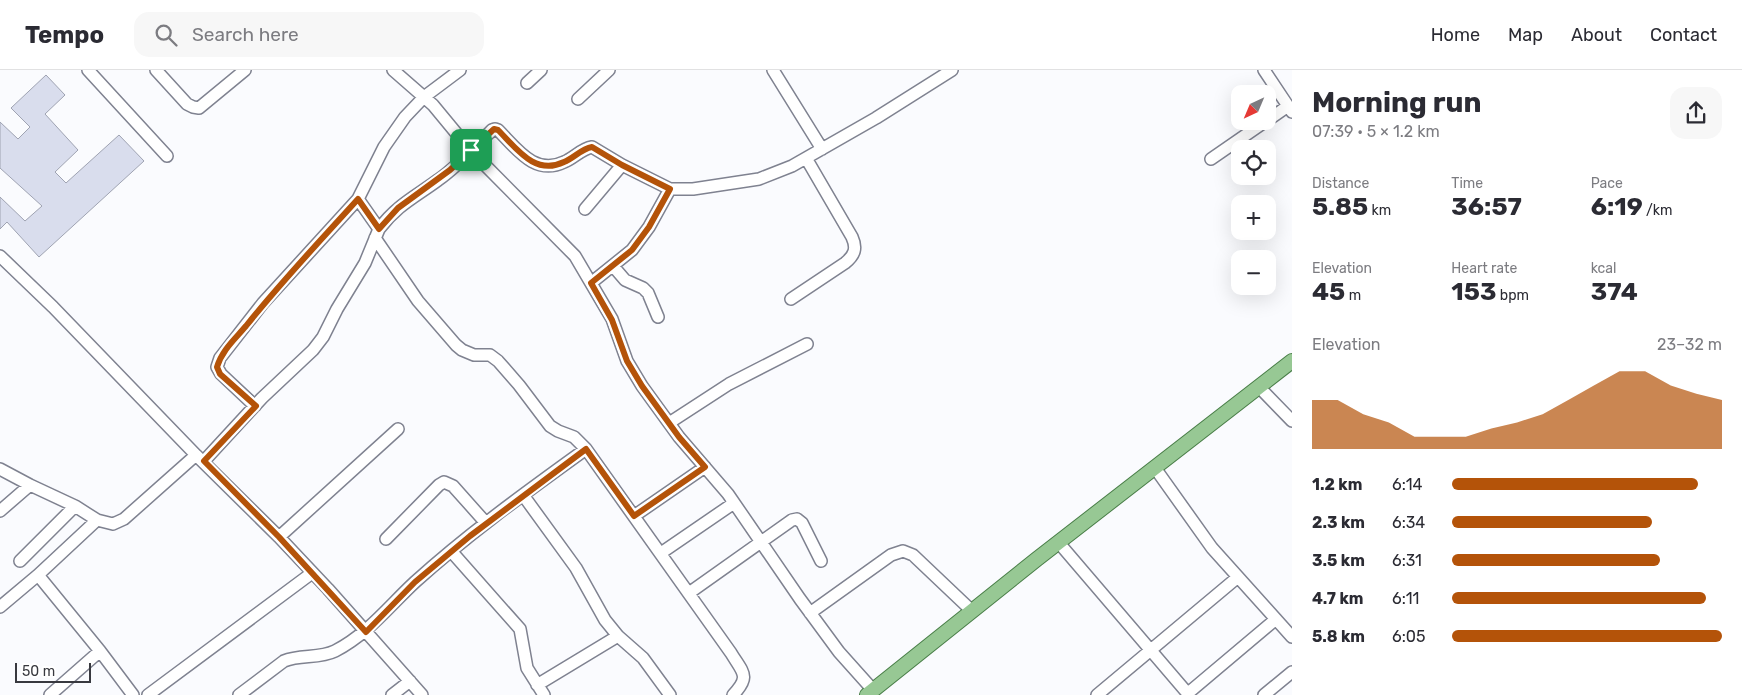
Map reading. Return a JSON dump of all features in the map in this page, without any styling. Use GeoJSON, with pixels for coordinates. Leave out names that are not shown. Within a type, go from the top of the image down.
{"type":"FeatureCollection","features":[{"type":"Feature","properties":{"kind":"main road"},"geometry":{"type":"LineString","coordinates":[[870,692],[1292,361]]}},
{"type":"Feature","properties":{"kind":"street"},"geometry":{"type":"LineString","coordinates":[[88,70],[167,156]]}},
{"type":"Feature","properties":{"kind":"street"},"geometry":{"type":"LineString","coordinates":[[156,70],[187,104],[193,108],[199,108],[245,70]]}},
{"type":"Feature","properties":{"kind":"street"},"geometry":{"type":"LineString","coordinates":[[393,70],[424,97],[471,150],[575,256],[612,320],[627,361],[642,386],[669,423],[734,503],[810,613],[870,692]]}},
{"type":"Feature","properties":{"kind":"street"},"geometry":{"type":"LineString","coordinates":[[256,406],[220,374],[217,367],[220,358],[263,303],[358,199],[384,146],[405,117],[424,97],[460,70]]}},
{"type":"Feature","properties":{"kind":"street"},"geometry":{"type":"LineString","coordinates":[[526,84],[541,70]]}},
{"type":"Feature","properties":{"kind":"street"},"geometry":{"type":"LineString","coordinates":[[578,100],[609,70]]}},
{"type":"Feature","properties":{"kind":"street"},"geometry":{"type":"LineString","coordinates":[[773,70],[822,149]]}},
{"type":"Feature","properties":{"kind":"street"},"geometry":{"type":"LineString","coordinates":[[0,469],[75,506],[97,520],[113,524],[124,518],[200,458],[302,361],[323,337],[337,309],[365,263],[377,233],[398,208],[438,180],[494,129],[498,130],[530,162],[538,165],[556,165],[565,162],[586,148],[592,147],[622,165],[670,189],[694,189],[758,179],[792,166],[876,118],[952,70]]}},
{"type":"Feature","properties":{"kind":"street"},"geometry":{"type":"LineString","coordinates":[[1264,70],[1290,109],[1276,116]]}},
{"type":"Feature","properties":{"kind":"street"},"geometry":{"type":"LineString","coordinates":[[1211,159],[1254,130]]}},
{"type":"Feature","properties":{"kind":"street"},"geometry":{"type":"LineString","coordinates":[[791,299],[846,263],[851,259],[855,251],[852,237],[806,158]]}},
{"type":"Feature","properties":{"kind":"street"},"geometry":{"type":"LineString","coordinates":[[585,209],[622,165]]}},
{"type":"Feature","properties":{"kind":"street"},"geometry":{"type":"LineString","coordinates":[[591,283],[632,250],[640,240],[670,189]]}},
{"type":"Feature","properties":{"kind":"street"},"geometry":{"type":"LineString","coordinates":[[358,199],[418,301],[456,345],[468,353],[490,355],[498,361],[524,391],[550,426],[578,440],[586,449],[731,653],[743,674],[744,680],[733,695]]}},
{"type":"Feature","properties":{"kind":"street"},"geometry":{"type":"LineString","coordinates":[[0,256],[279,537],[422,695]]}},
{"type":"Feature","properties":{"kind":"street"},"geometry":{"type":"LineString","coordinates":[[614,266],[625,280],[644,288],[658,316]]}},
{"type":"Feature","properties":{"kind":"street"},"geometry":{"type":"LineString","coordinates":[[669,423],[729,384],[807,344]]}},
{"type":"Feature","properties":{"kind":"street"},"geometry":{"type":"LineString","coordinates":[[1259,387],[1292,421]]}},
{"type":"Feature","properties":{"kind":"street"},"geometry":{"type":"LineString","coordinates":[[279,537],[398,429]]}},
{"type":"Feature","properties":{"kind":"street"},"geometry":{"type":"LineString","coordinates":[[239,695],[284,661],[291,658],[316,656],[335,651],[366,632],[415,582],[451,551],[586,449]]}},
{"type":"Feature","properties":{"kind":"street"},"geometry":{"type":"LineString","coordinates":[[634,516],[705,467]]}},
{"type":"Feature","properties":{"kind":"street"},"geometry":{"type":"LineString","coordinates":[[1155,468],[1212,548],[1292,637]]}},
{"type":"Feature","properties":{"kind":"street"},"geometry":{"type":"LineString","coordinates":[[386,539],[444,482],[453,486],[486,523]]}},
{"type":"Feature","properties":{"kind":"street"},"geometry":{"type":"LineString","coordinates":[[0,511],[30,485]]}},
{"type":"Feature","properties":{"kind":"street"},"geometry":{"type":"LineString","coordinates":[[523,495],[568,555],[605,620],[618,636],[643,658],[670,695]]}},
{"type":"Feature","properties":{"kind":"street"},"geometry":{"type":"LineString","coordinates":[[661,553],[734,503]]}},
{"type":"Feature","properties":{"kind":"street"},"geometry":{"type":"LineString","coordinates":[[20,561],[75,506]]}},
{"type":"Feature","properties":{"kind":"street"},"geometry":{"type":"LineString","coordinates":[[0,607],[38,575],[97,520]]}},
{"type":"Feature","properties":{"kind":"street"},"geometry":{"type":"LineString","coordinates":[[689,593],[789,522],[797,520],[804,526],[820,561]]}},
{"type":"Feature","properties":{"kind":"street"},"geometry":{"type":"LineString","coordinates":[[1059,543],[1188,694],[1276,618]]}},
{"type":"Feature","properties":{"kind":"street"},"geometry":{"type":"LineString","coordinates":[[451,551],[520,629],[527,668],[544,695]]}},
{"type":"Feature","properties":{"kind":"street"},"geometry":{"type":"LineString","coordinates":[[810,613],[891,555],[903,551],[913,555],[972,611]]}},
{"type":"Feature","properties":{"kind":"street"},"geometry":{"type":"LineString","coordinates":[[148,695],[312,573]]}},
{"type":"Feature","properties":{"kind":"street"},"geometry":{"type":"LineString","coordinates":[[38,575],[133,695]]}},
{"type":"Feature","properties":{"kind":"street"},"geometry":{"type":"LineString","coordinates":[[1097,695],[1238,577]]}},
{"type":"Feature","properties":{"kind":"street"},"geometry":{"type":"LineString","coordinates":[[537,685],[618,636]]}},
{"type":"Feature","properties":{"kind":"street"},"geometry":{"type":"LineString","coordinates":[[50,695],[100,651]]}},
{"type":"Feature","properties":{"kind":"street"},"geometry":{"type":"LineString","coordinates":[[1264,695],[1292,672]]}},
{"type":"Feature","properties":{"kind":"street"},"geometry":{"type":"LineString","coordinates":[[392,695],[410,682]]}},
{"type":"Feature","properties":{"kind":"building"},"geometry":{"type":"Polygon","coordinates":[[[46,75],[65,95],[45,114],[78,150],[55,172],[66,183],[119,135],[144,161],[39,257],[7,222],[0,229],[0,197],[25,221],[42,206],[0,168],[0,122],[18,139],[30,127],[11,108],[46,75]]]}},
{"type":"Feature","properties":{"kind":"route"},"geometry":{"type":"LineString","coordinates":[[494,129],[498,130],[530,162],[538,165],[556,165],[565,162],[586,148],[592,147],[622,165],[670,189],[649,227],[632,250],[622,260],[591,283],[612,320],[627,361],[642,386],[679,437],[705,467],[634,516],[586,449],[470,536],[415,582],[366,632],[279,537],[204,461],[256,406],[220,374],[217,367],[226,349],[263,303],[358,199],[379,229],[398,208],[438,180],[471,150],[494,129]]}}]}
